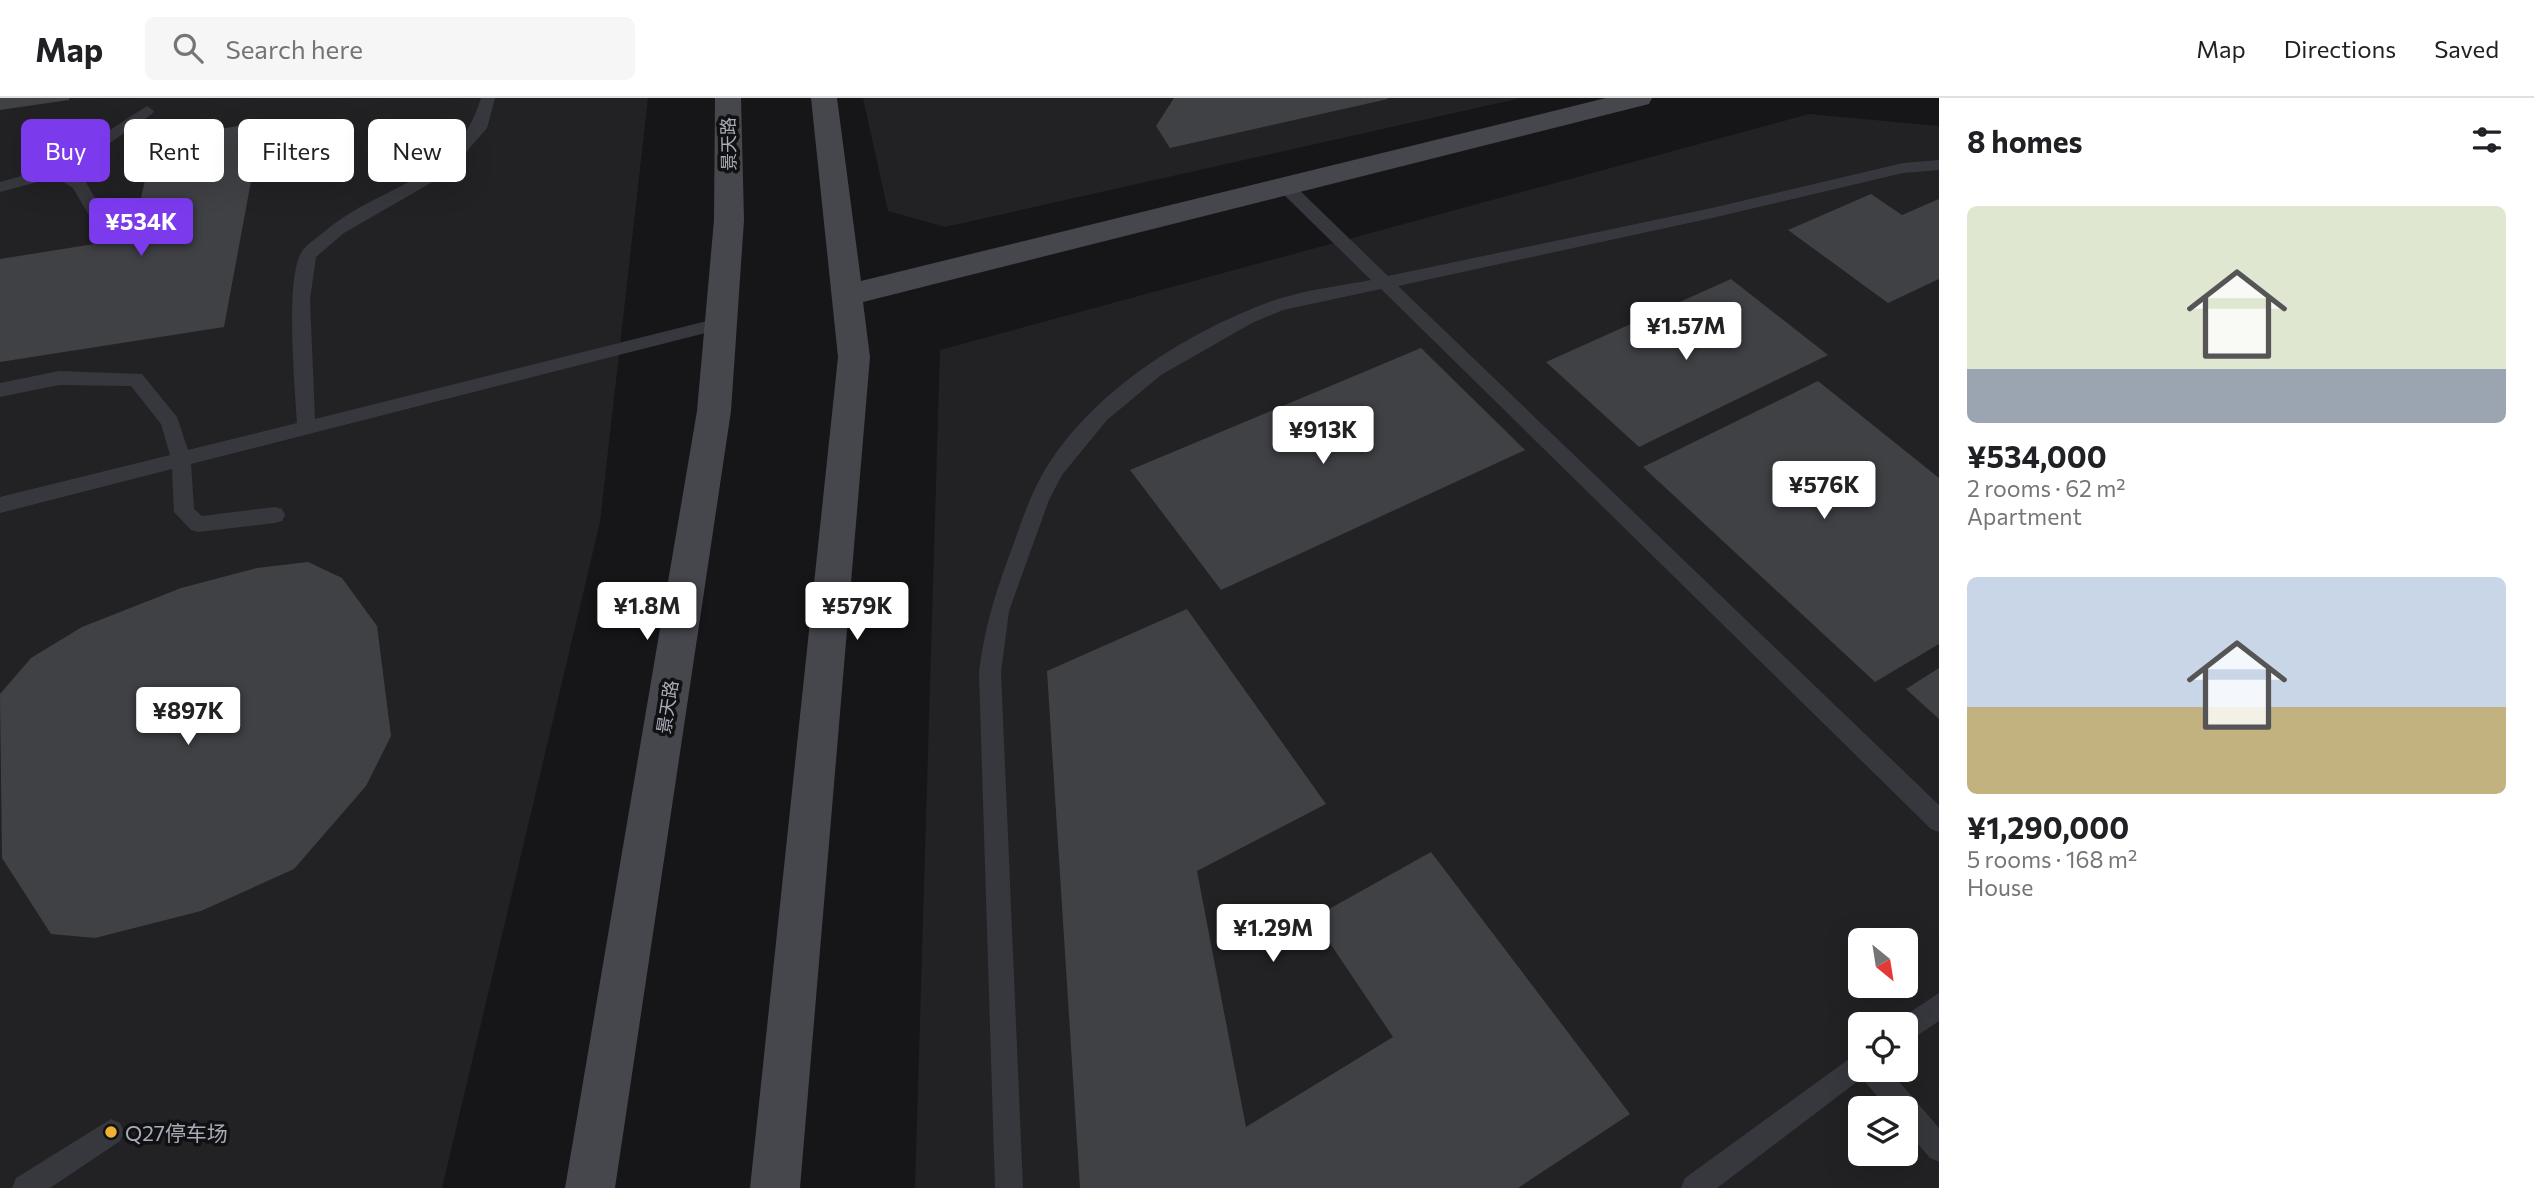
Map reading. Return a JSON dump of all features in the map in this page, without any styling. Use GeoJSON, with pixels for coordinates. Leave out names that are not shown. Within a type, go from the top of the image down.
{"type":"FeatureCollection","features":[{"type":"Feature","properties":{"kind":"street","name":"景天路"},"geometry":{"type":"LineString","coordinates":[[590,1188],[714,411],[729,220],[727,98]]}},
{"type":"Feature","properties":{"kind":"street"},"geometry":{"type":"LineString","coordinates":[[775,1188],[854,356],[824,98]]}},
{"type":"Feature","properties":{"kind":"street"},"geometry":{"type":"LineString","coordinates":[[848,295],[1639,98]]}},
{"type":"Feature","properties":{"kind":"lane"},"geometry":{"type":"LineString","coordinates":[[306,428],[301,300],[308,255],[338,229],[443,169],[479,128],[488,98]]}},
{"type":"Feature","properties":{"kind":"lane"},"geometry":{"type":"LineString","coordinates":[[110,136],[147,111]]}},
{"type":"Feature","properties":{"kind":"lane"},"geometry":{"type":"LineString","coordinates":[[1009,1188],[990,672],[997,619],[1032,521],[1053,472],[1089,425],[1138,382],[1176,354],[1222,328],[1279,305],[1712,213],[1903,167],[1939,165]]}},
{"type":"Feature","properties":{"kind":"lane"},"geometry":{"type":"LineString","coordinates":[[0,187],[21,181]]}},
{"type":"Feature","properties":{"kind":"lane"},"geometry":{"type":"LineString","coordinates":[[74,182],[97,215]]}},
{"type":"Feature","properties":{"kind":"lane"},"geometry":{"type":"LineString","coordinates":[[1285,186],[1387,281],[1939,821]]}},
{"type":"Feature","properties":{"kind":"lane"},"geometry":{"type":"LineString","coordinates":[[0,505],[723,323]]}},
{"type":"Feature","properties":{"kind":"lane"},"geometry":{"type":"LineString","coordinates":[[0,390],[59,378],[136,379],[170,422],[181,460],[184,512],[198,524],[275,515]]}},
{"type":"Feature","properties":{"kind":"lane"},"geometry":{"type":"LineString","coordinates":[[1918,1021],[1939,1006]]}},
{"type":"Feature","properties":{"kind":"lane"},"geometry":{"type":"LineString","coordinates":[[1695,1188],[1848,1073]]}},
{"type":"Feature","properties":{"kind":"lane"},"geometry":{"type":"LineString","coordinates":[[1882,1082],[1894,1096]]}},
{"type":"Feature","properties":{"kind":"lane"},"geometry":{"type":"LineString","coordinates":[[1918,1124],[1939,1149]]}},
{"type":"Feature","properties":{"kind":"lane"},"geometry":{"type":"LineString","coordinates":[[26,1188],[111,1132]]}},
{"type":"Feature","properties":{"kind":"shaded area"},"geometry":{"type":"Polygon","coordinates":[[[0,98],[648,98],[600,522],[442,1188],[0,1188],[0,98]]]}},
{"type":"Feature","properties":{"kind":"shaded area"},"geometry":{"type":"Polygon","coordinates":[[[863,98],[1521,98],[945,227],[888,211],[863,98]]]}},
{"type":"Feature","properties":{"kind":"shaded area"},"geometry":{"type":"Polygon","coordinates":[[[1809,114],[1939,126],[1939,1188],[915,1188],[940,350],[1809,114]]]}},
{"type":"Feature","properties":{"kind":"building"},"geometry":{"type":"Polygon","coordinates":[[[0,98],[69,98],[69,100],[0,110],[0,98]]]}},
{"type":"Feature","properties":{"kind":"building"},"geometry":{"type":"Polygon","coordinates":[[[1174,98],[1388,99],[1170,148],[1156,126],[1174,98]]]}},
{"type":"Feature","properties":{"kind":"building"},"geometry":{"type":"Polygon","coordinates":[[[238,126],[238,182],[251,182],[224,327],[0,362],[0,259],[132,238],[145,182],[224,182],[224,128],[238,126]]]}},
{"type":"Feature","properties":{"kind":"building"},"geometry":{"type":"Polygon","coordinates":[[[1871,194],[1902,215],[1939,199],[1939,279],[1888,303],[1788,230],[1871,194]]]}},
{"type":"Feature","properties":{"kind":"building"},"geometry":{"type":"Polygon","coordinates":[[[1731,279],[1828,355],[1639,447],[1546,362],[1731,279]]]}},
{"type":"Feature","properties":{"kind":"building"},"geometry":{"type":"Polygon","coordinates":[[[1421,348],[1525,450],[1221,590],[1130,470],[1421,348]]]}},
{"type":"Feature","properties":{"kind":"building"},"geometry":{"type":"Polygon","coordinates":[[[1818,381],[1939,478],[1939,644],[1875,682],[1643,467],[1818,381]]]}},
{"type":"Feature","properties":{"kind":"building"},"geometry":{"type":"Polygon","coordinates":[[[308,562],[342,578],[377,626],[391,736],[366,786],[294,869],[201,911],[95,938],[51,934],[2,858],[0,694],[31,658],[82,627],[181,588],[257,568],[308,562]]]}},
{"type":"Feature","properties":{"kind":"building"},"geometry":{"type":"Polygon","coordinates":[[[1187,609],[1326,804],[1197,871],[1246,1127],[1393,1037],[1313,918],[1431,852],[1630,1114],[1518,1188],[1080,1188],[1047,671],[1187,609]]]}},
{"type":"Feature","properties":{"kind":"building"},"geometry":{"type":"Polygon","coordinates":[[[1939,668],[1939,719],[1906,689],[1939,668]]]}},
{"type":"Feature","properties":{"kind":"place","name":"Q27停车场"},"geometry":{"type":"Point","coordinates":[111,1132]}}]}
